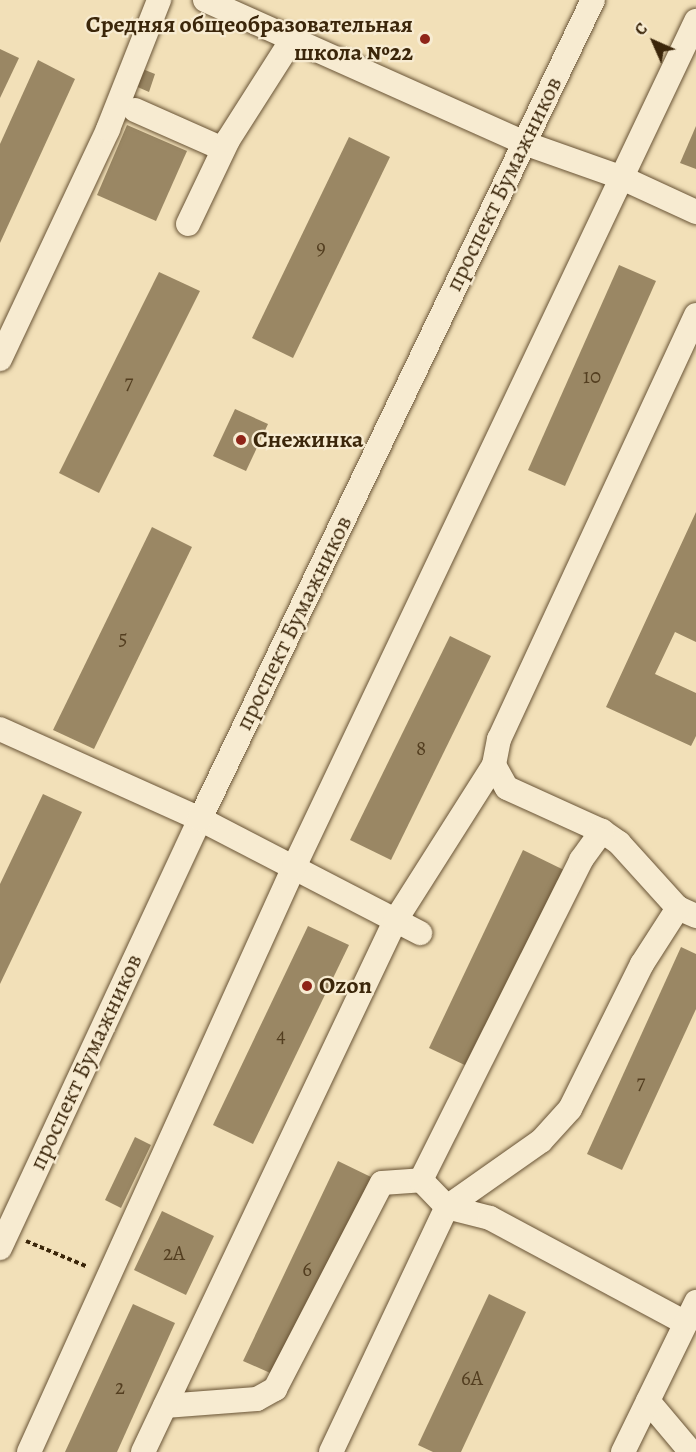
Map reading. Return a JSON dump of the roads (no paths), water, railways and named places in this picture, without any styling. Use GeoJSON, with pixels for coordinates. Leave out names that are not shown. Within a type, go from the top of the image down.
{"type":"FeatureCollection","features":[{"type":"Feature","properties":{"kind":"street"},"geometry":{"type":"LineString","coordinates":[[0,359],[108,129],[159,0]]}},
{"type":"Feature","properties":{"kind":"street"},"geometry":{"type":"LineString","coordinates":[[205,0],[524,143],[620,177],[696,212]]}},
{"type":"Feature","properties":{"kind":"street","name":"проспект Бумажников"},"geometry":{"type":"LineString","coordinates":[[3,1240],[200,819],[592,0]]}},
{"type":"Feature","properties":{"kind":"street"},"geometry":{"type":"LineString","coordinates":[[29,1452],[294,867],[696,21]]}},
{"type":"Feature","properties":{"kind":"street"},"geometry":{"type":"LineString","coordinates":[[188,224],[223,149],[293,38]]}},
{"type":"Feature","properties":{"kind":"street"},"geometry":{"type":"LineString","coordinates":[[135,110],[223,149]]}},
{"type":"Feature","properties":{"kind":"street"},"geometry":{"type":"LineString","coordinates":[[143,1452],[395,921],[494,765],[499,739],[696,315]]}},
{"type":"Feature","properties":{"kind":"street"},"geometry":{"type":"LineString","coordinates":[[0,729],[200,819],[420,933]]}},
{"type":"Feature","properties":{"kind":"street"},"geometry":{"type":"LineString","coordinates":[[331,1452],[447,1207],[541,1141],[570,1109],[642,964],[687,912],[619,843],[602,831],[507,788],[494,765]]}},
{"type":"Feature","properties":{"kind":"street"},"geometry":{"type":"LineString","coordinates":[[421,1180],[581,860],[602,831]]}},
{"type":"Feature","properties":{"kind":"street"},"geometry":{"type":"LineString","coordinates":[[421,1180],[447,1207],[490,1218],[691,1313],[623,1452]]}},
{"type":"Feature","properties":{"kind":"street"},"geometry":{"type":"LineString","coordinates":[[165,1406],[257,1399],[275,1389],[382,1183],[421,1180]]}},
{"type":"Feature","properties":{"kind":"street"},"geometry":{"type":"LineString","coordinates":[[648,1401],[691,1452]]}},
{"type":"Feature","properties":{"kind":"place","name":"Средняя общеобразовательная школа №22"},"geometry":{"type":"Point","coordinates":[425,39]}},
{"type":"Feature","properties":{"kind":"place","name":"Снежинка"},"geometry":{"type":"Point","coordinates":[241,440]}},
{"type":"Feature","properties":{"kind":"place","name":"Ozon"},"geometry":{"type":"Point","coordinates":[307,986]}}]}
